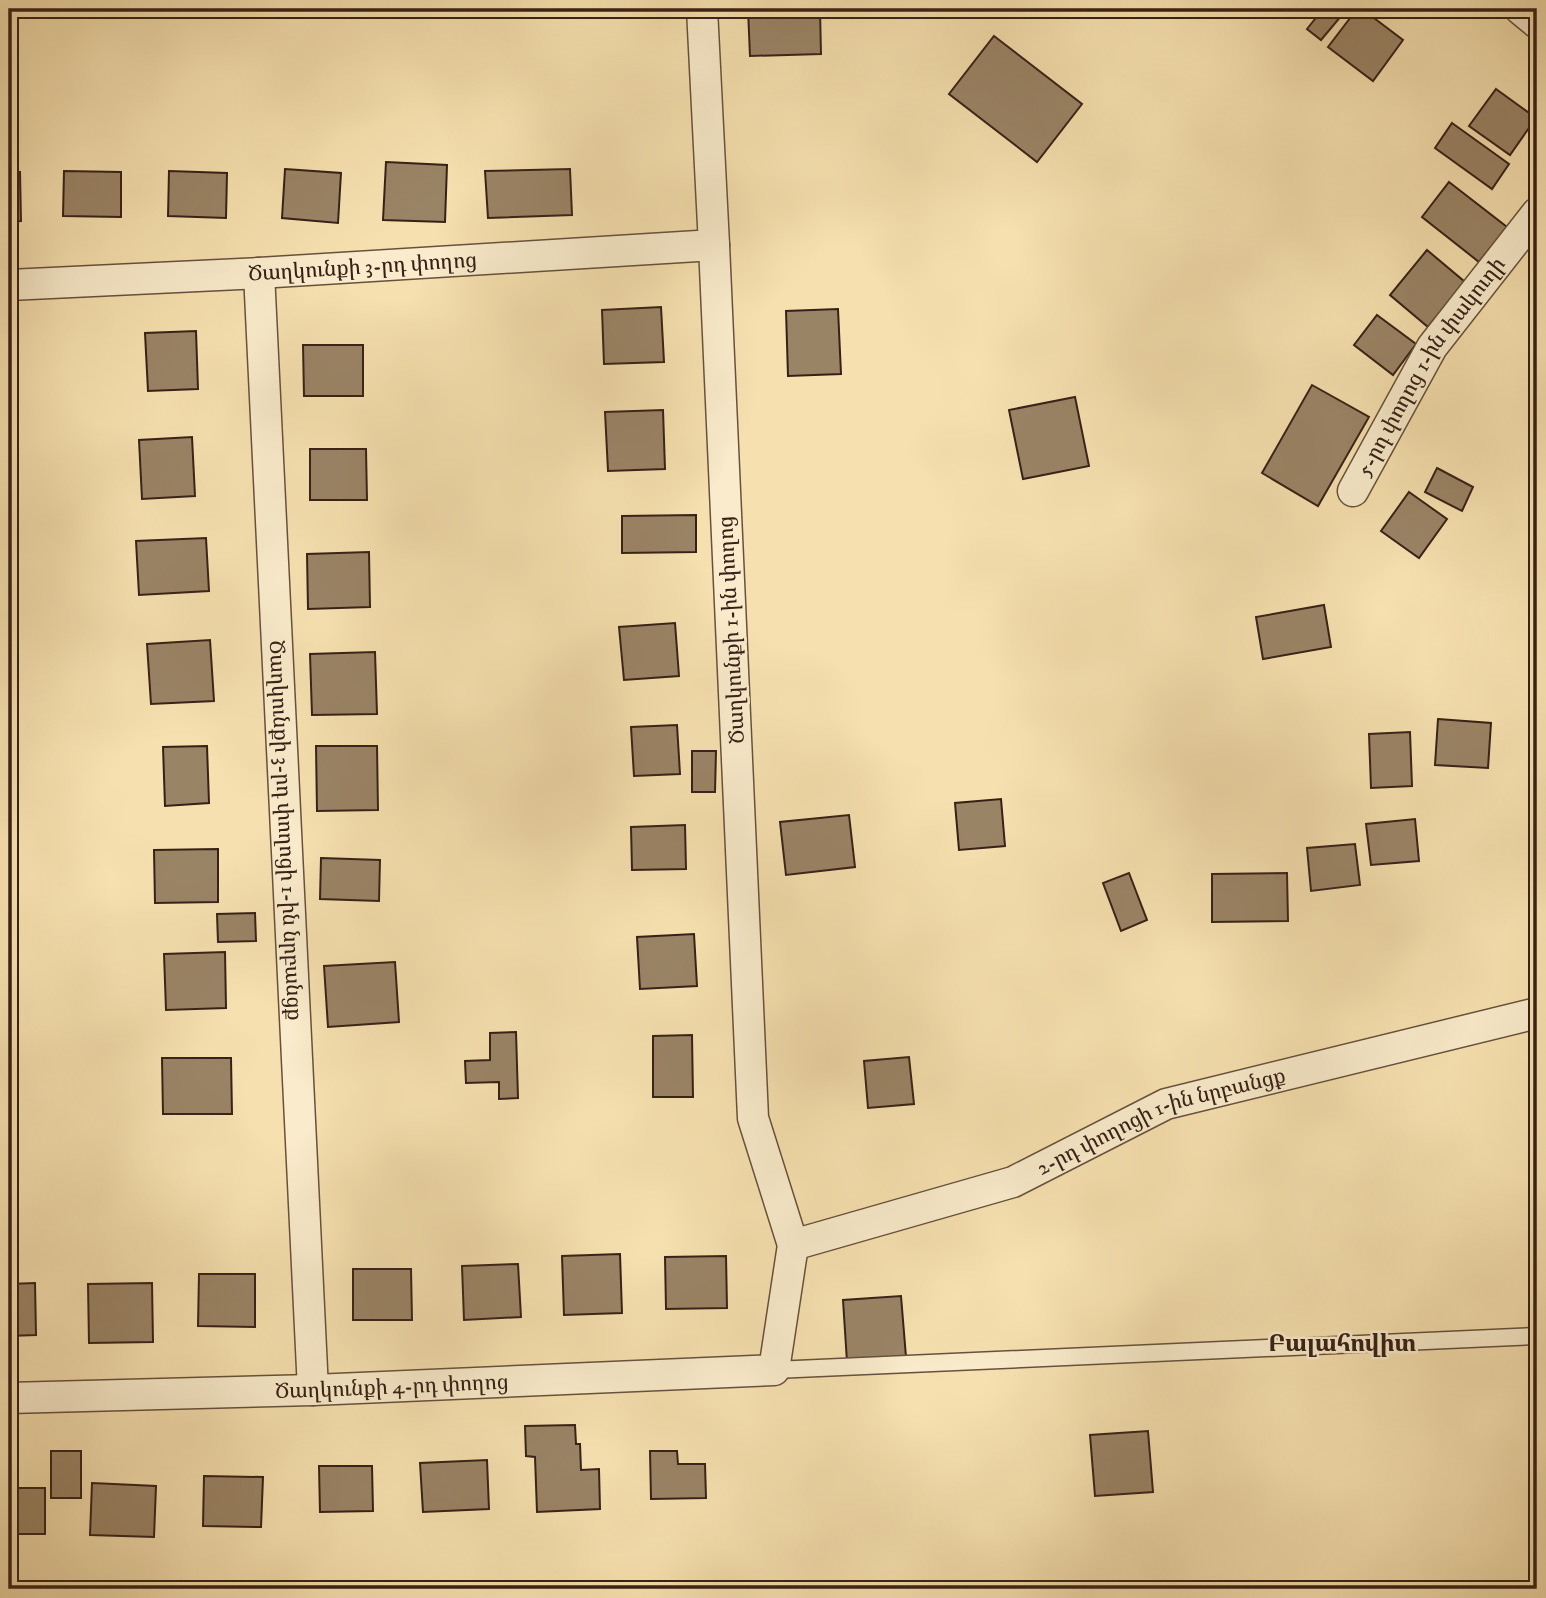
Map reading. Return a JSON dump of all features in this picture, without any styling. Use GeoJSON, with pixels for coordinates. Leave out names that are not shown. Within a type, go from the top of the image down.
{"type":"FeatureCollection","features":[{"type":"Feature","properties":{"kind":"street","name":"Ծաղկունքի 1-ին փողոց"},"geometry":{"type":"LineString","coordinates":[[702,9],[753,1118],[793,1245]]}},
{"type":"Feature","properties":{"kind":"street"},"geometry":{"type":"LineString","coordinates":[[1520,9],[1537,23]]}},
{"type":"Feature","properties":{"kind":"street","name":"5-րդ փողոց 1-ին փակուղի"},"geometry":{"type":"LineString","coordinates":[[1353,491],[1432,347],[1537,214]]}},
{"type":"Feature","properties":{"kind":"street","name":"Ծաղկունքի 3-րդ փողոց"},"geometry":{"type":"LineString","coordinates":[[9,285],[259,273],[714,245]]}},
{"type":"Feature","properties":{"kind":"street","name":"Ծաղկունքի 3-րդ փողոցի 1-ին նրբանցք"},"geometry":{"type":"LineString","coordinates":[[259,273],[313,1390]]}},
{"type":"Feature","properties":{"kind":"street","name":"2-րդ փողոցի 1-ին նրբանցք"},"geometry":{"type":"LineString","coordinates":[[793,1245],[1013,1182],[1166,1104],[1537,1013]]}},
{"type":"Feature","properties":{"kind":"street"},"geometry":{"type":"LineString","coordinates":[[774,1370],[793,1245]]}},
{"type":"Feature","properties":{"kind":"street","name":"Ծաղկունքի 4-րդ փողոց"},"geometry":{"type":"LineString","coordinates":[[9,1398],[313,1390],[774,1370]]}},
{"type":"Feature","properties":{"kind":"lane"},"geometry":{"type":"LineString","coordinates":[[774,1370],[1537,1336]]}},
{"type":"Feature","properties":{"kind":"building"},"geometry":{"type":"Polygon","coordinates":[[[748,9],[820,9],[821,54],[750,56],[748,9]]]}},
{"type":"Feature","properties":{"kind":"building"},"geometry":{"type":"Polygon","coordinates":[[[1323,9],[1347,9],[1321,40],[1307,29],[1323,9]]]}},
{"type":"Feature","properties":{"kind":"building"},"geometry":{"type":"Polygon","coordinates":[[[1357,9],[1362,9],[1403,40],[1373,81],[1328,47],[1357,9]]]}},
{"type":"Feature","properties":{"kind":"building"},"geometry":{"type":"Polygon","coordinates":[[[994,36],[1082,104],[1037,162],[949,94],[994,36]]]}},
{"type":"Feature","properties":{"kind":"building"},"geometry":{"type":"Polygon","coordinates":[[[1496,89],[1536,118],[1510,155],[1469,126],[1496,89]]]}},
{"type":"Feature","properties":{"kind":"building"},"geometry":{"type":"Polygon","coordinates":[[[1452,123],[1509,164],[1492,189],[1435,148],[1452,123]]]}},
{"type":"Feature","properties":{"kind":"building"},"geometry":{"type":"Polygon","coordinates":[[[386,162],[447,165],[445,222],[383,220],[386,162]]]}},
{"type":"Feature","properties":{"kind":"building"},"geometry":{"type":"Polygon","coordinates":[[[285,169],[341,173],[338,223],[282,218],[285,169]]]}},
{"type":"Feature","properties":{"kind":"building"},"geometry":{"type":"Polygon","coordinates":[[[570,169],[572,215],[488,218],[485,171],[570,169]]]}},
{"type":"Feature","properties":{"kind":"building"},"geometry":{"type":"Polygon","coordinates":[[[64,171],[121,172],[121,217],[63,216],[64,171]]]}},
{"type":"Feature","properties":{"kind":"building"},"geometry":{"type":"Polygon","coordinates":[[[169,171],[227,173],[226,218],[168,216],[169,171]]]}},
{"type":"Feature","properties":{"kind":"building"},"geometry":{"type":"Polygon","coordinates":[[[9,172],[20,172],[21,221],[9,222],[9,172]]]}},
{"type":"Feature","properties":{"kind":"building"},"geometry":{"type":"Polygon","coordinates":[[[1449,182],[1507,227],[1479,262],[1422,217],[1449,182]]]}},
{"type":"Feature","properties":{"kind":"building"},"geometry":{"type":"Polygon","coordinates":[[[1427,250],[1465,282],[1428,327],[1390,295],[1427,250]]]}},
{"type":"Feature","properties":{"kind":"building"},"geometry":{"type":"Polygon","coordinates":[[[661,307],[664,362],[604,364],[602,310],[661,307]]]}},
{"type":"Feature","properties":{"kind":"building"},"geometry":{"type":"Polygon","coordinates":[[[838,309],[841,374],[788,376],[786,311],[838,309]]]}},
{"type":"Feature","properties":{"kind":"building"},"geometry":{"type":"Polygon","coordinates":[[[1377,315],[1416,344],[1393,375],[1354,345],[1377,315]]]}},
{"type":"Feature","properties":{"kind":"building"},"geometry":{"type":"Polygon","coordinates":[[[196,331],[198,389],[148,391],[145,333],[196,331]]]}},
{"type":"Feature","properties":{"kind":"building"},"geometry":{"type":"Polygon","coordinates":[[[303,345],[363,345],[363,396],[304,396],[303,345]]]}},
{"type":"Feature","properties":{"kind":"building"},"geometry":{"type":"Polygon","coordinates":[[[1312,385],[1369,417],[1318,506],[1262,473],[1312,385]]]}},
{"type":"Feature","properties":{"kind":"building"},"geometry":{"type":"Polygon","coordinates":[[[1075,397],[1089,466],[1023,479],[1009,410],[1075,397]]]}},
{"type":"Feature","properties":{"kind":"building"},"geometry":{"type":"Polygon","coordinates":[[[663,410],[665,469],[608,471],[605,412],[663,410]]]}},
{"type":"Feature","properties":{"kind":"building"},"geometry":{"type":"Polygon","coordinates":[[[192,437],[195,496],[142,499],[139,440],[192,437]]]}},
{"type":"Feature","properties":{"kind":"building"},"geometry":{"type":"Polygon","coordinates":[[[310,449],[366,449],[367,500],[310,500],[310,449]]]}},
{"type":"Feature","properties":{"kind":"building"},"geometry":{"type":"Polygon","coordinates":[[[1437,468],[1473,487],[1462,511],[1425,492],[1437,468]]]}},
{"type":"Feature","properties":{"kind":"building"},"geometry":{"type":"Polygon","coordinates":[[[1409,492],[1447,519],[1419,558],[1381,531],[1409,492]]]}},
{"type":"Feature","properties":{"kind":"building"},"geometry":{"type":"Polygon","coordinates":[[[696,515],[696,552],[622,553],[622,516],[696,515]]]}},
{"type":"Feature","properties":{"kind":"building"},"geometry":{"type":"Polygon","coordinates":[[[206,538],[209,591],[139,595],[136,541],[206,538]]]}},
{"type":"Feature","properties":{"kind":"building"},"geometry":{"type":"Polygon","coordinates":[[[369,552],[370,607],[308,609],[307,554],[369,552]]]}},
{"type":"Feature","properties":{"kind":"building"},"geometry":{"type":"Polygon","coordinates":[[[1324,605],[1331,647],[1263,659],[1256,617],[1324,605]]]}},
{"type":"Feature","properties":{"kind":"building"},"geometry":{"type":"Polygon","coordinates":[[[675,623],[679,676],[624,680],[619,627],[675,623]]]}},
{"type":"Feature","properties":{"kind":"building"},"geometry":{"type":"Polygon","coordinates":[[[210,640],[214,701],[151,704],[147,644],[210,640]]]}},
{"type":"Feature","properties":{"kind":"building"},"geometry":{"type":"Polygon","coordinates":[[[375,652],[377,714],[312,715],[310,654],[375,652]]]}},
{"type":"Feature","properties":{"kind":"building"},"geometry":{"type":"Polygon","coordinates":[[[1438,719],[1491,723],[1488,768],[1435,765],[1438,719]]]}},
{"type":"Feature","properties":{"kind":"building"},"geometry":{"type":"Polygon","coordinates":[[[677,725],[680,774],[634,776],[631,727],[677,725]]]}},
{"type":"Feature","properties":{"kind":"building"},"geometry":{"type":"Polygon","coordinates":[[[1410,732],[1412,786],[1371,788],[1369,734],[1410,732]]]}},
{"type":"Feature","properties":{"kind":"building"},"geometry":{"type":"Polygon","coordinates":[[[207,746],[209,803],[165,806],[163,747],[207,746]]]}},
{"type":"Feature","properties":{"kind":"building"},"geometry":{"type":"Polygon","coordinates":[[[316,746],[377,746],[378,810],[317,811],[316,746]]]}},
{"type":"Feature","properties":{"kind":"building"},"geometry":{"type":"Polygon","coordinates":[[[692,751],[716,751],[715,792],[692,792],[692,751]]]}},
{"type":"Feature","properties":{"kind":"building"},"geometry":{"type":"Polygon","coordinates":[[[1001,799],[1005,846],[959,850],[955,803],[1001,799]]]}},
{"type":"Feature","properties":{"kind":"building"},"geometry":{"type":"Polygon","coordinates":[[[849,815],[855,867],[786,875],[780,822],[849,815]]]}},
{"type":"Feature","properties":{"kind":"building"},"geometry":{"type":"Polygon","coordinates":[[[1415,819],[1419,861],[1371,865],[1366,824],[1415,819]]]}},
{"type":"Feature","properties":{"kind":"building"},"geometry":{"type":"Polygon","coordinates":[[[685,825],[686,869],[632,870],[631,827],[685,825]]]}},
{"type":"Feature","properties":{"kind":"building"},"geometry":{"type":"Polygon","coordinates":[[[1355,844],[1360,885],[1311,891],[1307,848],[1355,844]]]}},
{"type":"Feature","properties":{"kind":"building"},"geometry":{"type":"Polygon","coordinates":[[[218,849],[218,902],[155,903],[154,850],[218,849]]]}},
{"type":"Feature","properties":{"kind":"building"},"geometry":{"type":"Polygon","coordinates":[[[321,858],[380,860],[379,901],[320,899],[321,858]]]}},
{"type":"Feature","properties":{"kind":"building"},"geometry":{"type":"Polygon","coordinates":[[[1129,873],[1147,920],[1121,931],[1103,883],[1129,873]]]}},
{"type":"Feature","properties":{"kind":"building"},"geometry":{"type":"Polygon","coordinates":[[[1287,873],[1288,921],[1212,922],[1212,874],[1287,873]]]}},
{"type":"Feature","properties":{"kind":"building"},"geometry":{"type":"Polygon","coordinates":[[[255,913],[256,941],[218,942],[217,914],[255,913]]]}},
{"type":"Feature","properties":{"kind":"building"},"geometry":{"type":"Polygon","coordinates":[[[694,934],[697,986],[640,989],[637,937],[694,934]]]}},
{"type":"Feature","properties":{"kind":"building"},"geometry":{"type":"Polygon","coordinates":[[[225,952],[226,1008],[166,1010],[164,954],[225,952]]]}},
{"type":"Feature","properties":{"kind":"building"},"geometry":{"type":"Polygon","coordinates":[[[395,962],[399,1022],[328,1027],[324,966],[395,962]]]}},
{"type":"Feature","properties":{"kind":"building"},"geometry":{"type":"Polygon","coordinates":[[[516,1032],[518,1098],[499,1099],[499,1082],[466,1083],[465,1061],[490,1060],[490,1033],[516,1032]]]}},
{"type":"Feature","properties":{"kind":"building"},"geometry":{"type":"Polygon","coordinates":[[[692,1035],[693,1097],[653,1097],[653,1036],[692,1035]]]}},
{"type":"Feature","properties":{"kind":"building"},"geometry":{"type":"Polygon","coordinates":[[[909,1057],[914,1104],[868,1108],[864,1061],[909,1057]]]}},
{"type":"Feature","properties":{"kind":"building"},"geometry":{"type":"Polygon","coordinates":[[[162,1058],[231,1058],[232,1114],[163,1114],[162,1058]]]}},
{"type":"Feature","properties":{"kind":"building"},"geometry":{"type":"Polygon","coordinates":[[[620,1254],[622,1313],[564,1315],[562,1256],[620,1254]]]}},
{"type":"Feature","properties":{"kind":"building"},"geometry":{"type":"Polygon","coordinates":[[[726,1256],[727,1308],[666,1309],[665,1257],[726,1256]]]}},
{"type":"Feature","properties":{"kind":"building"},"geometry":{"type":"Polygon","coordinates":[[[518,1264],[521,1317],[464,1320],[462,1266],[518,1264]]]}},
{"type":"Feature","properties":{"kind":"building"},"geometry":{"type":"Polygon","coordinates":[[[353,1269],[411,1269],[412,1320],[353,1320],[353,1269]]]}},
{"type":"Feature","properties":{"kind":"building"},"geometry":{"type":"Polygon","coordinates":[[[199,1274],[255,1274],[255,1327],[198,1326],[199,1274]]]}},
{"type":"Feature","properties":{"kind":"building"},"geometry":{"type":"Polygon","coordinates":[[[35,1283],[36,1335],[9,1336],[9,1284],[35,1283]]]}},
{"type":"Feature","properties":{"kind":"building"},"geometry":{"type":"Polygon","coordinates":[[[152,1283],[153,1342],[89,1343],[88,1284],[152,1283]]]}},
{"type":"Feature","properties":{"kind":"building"},"geometry":{"type":"Polygon","coordinates":[[[901,1296],[906,1357],[847,1362],[843,1300],[901,1296]]]}},
{"type":"Feature","properties":{"kind":"building"},"geometry":{"type":"Polygon","coordinates":[[[575,1425],[576,1444],[580,1444],[581,1470],[599,1469],[600,1509],[537,1512],[535,1457],[526,1456],[525,1426],[575,1425]]]}},
{"type":"Feature","properties":{"kind":"building"},"geometry":{"type":"Polygon","coordinates":[[[1148,1431],[1153,1492],[1095,1496],[1090,1435],[1148,1431]]]}},
{"type":"Feature","properties":{"kind":"building"},"geometry":{"type":"Polygon","coordinates":[[[51,1451],[81,1451],[81,1498],[51,1498],[51,1451]]]}},
{"type":"Feature","properties":{"kind":"building"},"geometry":{"type":"Polygon","coordinates":[[[650,1451],[677,1451],[678,1464],[705,1464],[706,1498],[651,1499],[650,1451]]]}},
{"type":"Feature","properties":{"kind":"building"},"geometry":{"type":"Polygon","coordinates":[[[487,1460],[489,1509],[423,1512],[420,1463],[487,1460]]]}},
{"type":"Feature","properties":{"kind":"building"},"geometry":{"type":"Polygon","coordinates":[[[319,1466],[372,1466],[373,1511],[320,1512],[319,1466]]]}},
{"type":"Feature","properties":{"kind":"building"},"geometry":{"type":"Polygon","coordinates":[[[204,1476],[263,1477],[261,1527],[203,1526],[204,1476]]]}},
{"type":"Feature","properties":{"kind":"building"},"geometry":{"type":"Polygon","coordinates":[[[92,1483],[156,1486],[154,1537],[90,1535],[92,1483]]]}},
{"type":"Feature","properties":{"kind":"building"},"geometry":{"type":"Polygon","coordinates":[[[9,1488],[45,1488],[45,1534],[9,1534],[9,1488]]]}},
{"type":"Feature","properties":{"kind":"district","name":"Բալահովիտ"},"geometry":{"type":"Point","coordinates":[1342,1343]}}]}
